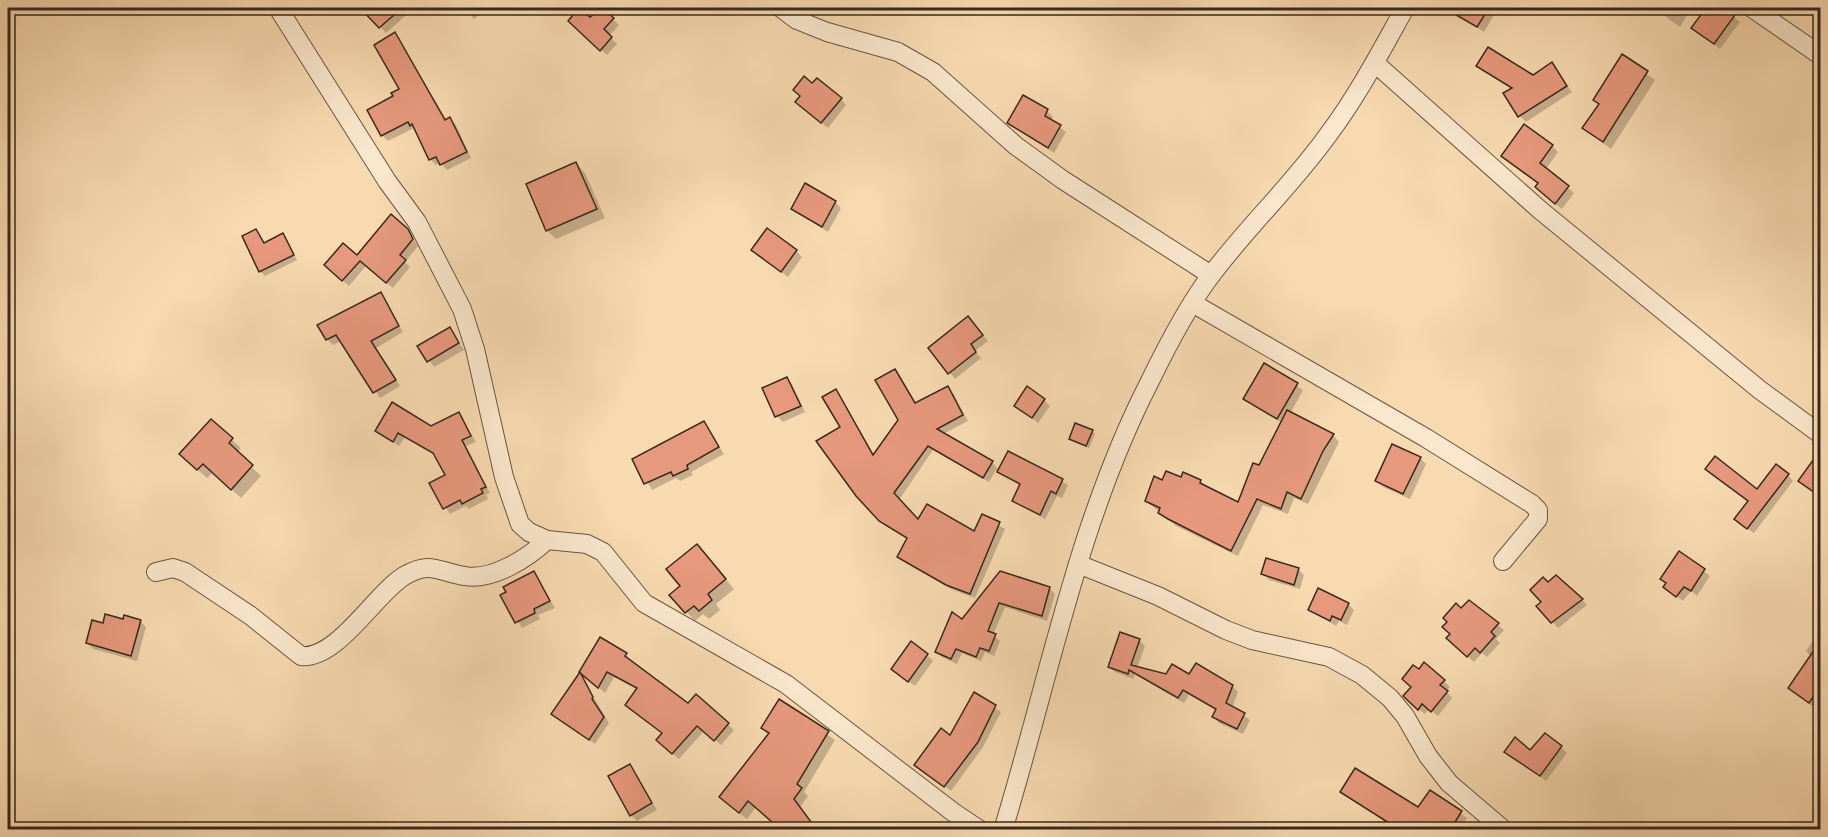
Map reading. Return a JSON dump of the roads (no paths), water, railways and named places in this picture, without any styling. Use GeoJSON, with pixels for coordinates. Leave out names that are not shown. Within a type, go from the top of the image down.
{"type":"FeatureCollection","features":[{"type":"Feature","properties":{"kind":"street"},"geometry":{"type":"LineString","coordinates":[[278,8],[387,181],[417,222],[443,269],[469,327],[513,508],[520,524],[529,532],[547,540],[588,544],[603,552],[644,603],[786,684],[953,812],[980,830]]}},
{"type":"Feature","properties":{"kind":"street"},"geometry":{"type":"LineString","coordinates":[[781,8],[797,20],[827,32],[898,52],[933,72],[1016,146],[1063,180],[1211,275]]}},
{"type":"Feature","properties":{"kind":"street"},"geometry":{"type":"LineString","coordinates":[[1003,830],[1096,504],[1144,393],[1211,275],[1328,136],[1376,64],[1405,8]]}},
{"type":"Feature","properties":{"kind":"street"},"geometry":{"type":"LineString","coordinates":[[1752,8],[1821,55]]}},
{"type":"Feature","properties":{"kind":"street"},"geometry":{"type":"LineString","coordinates":[[1376,64],[1540,210],[1760,390],[1821,434]]}},
{"type":"Feature","properties":{"kind":"street"},"geometry":{"type":"LineString","coordinates":[[1194,304],[1426,438],[1532,504],[1538,510],[1538,519],[1503,561]]}},
{"type":"Feature","properties":{"kind":"street"},"geometry":{"type":"LineString","coordinates":[[156,572],[173,568],[185,572],[233,603],[301,656],[310,657],[340,639],[402,577],[424,567],[477,577],[496,571],[527,556],[547,540]]}},
{"type":"Feature","properties":{"kind":"street"},"geometry":{"type":"LineString","coordinates":[[1078,564],[1158,596],[1235,634],[1329,657],[1362,675],[1390,698],[1406,716],[1428,756],[1449,783],[1504,830]]}}]}
